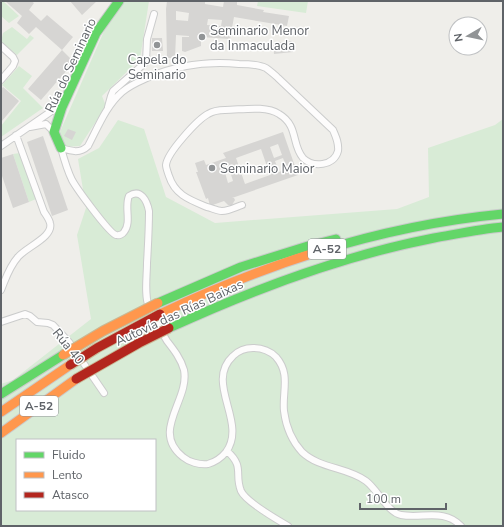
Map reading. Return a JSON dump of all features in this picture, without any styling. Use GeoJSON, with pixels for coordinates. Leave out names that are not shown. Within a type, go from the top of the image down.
{"type":"FeatureCollection","features":[{"type":"Feature","properties":{"kind":"main road","name":"Rúa do Seminario"},"geometry":{"type":"LineString","coordinates":[[61,148],[54,132],[62,107],[96,33],[119,1]]}},
{"type":"Feature","properties":{"kind":"main road","name":"Autovía das Rías Baixas"},"geometry":{"type":"LineString","coordinates":[[1,412],[97,348],[160,314],[235,280],[304,256],[407,228],[444,220],[503,214]]}},
{"type":"Feature","properties":{"kind":"main road"},"geometry":{"type":"LineString","coordinates":[[1,394],[103,331],[158,303],[241,267],[308,246],[407,223],[444,220]]}},
{"type":"Feature","properties":{"kind":"main road","name":"Autovía das Rías Baixas"},"geometry":{"type":"LineString","coordinates":[[1,433],[76,379],[138,343],[219,304],[318,267],[368,252],[418,240],[503,227]]}},
{"type":"Feature","properties":{"kind":"street"},"geometry":{"type":"LineString","coordinates":[[61,148],[75,152],[84,150],[88,146],[108,108],[113,91],[146,62],[147,39],[154,14]]}},
{"type":"Feature","properties":{"kind":"street"},"geometry":{"type":"LineString","coordinates":[[1,46],[15,61],[13,66],[1,80]]}},
{"type":"Feature","properties":{"kind":"street"},"geometry":{"type":"LineString","coordinates":[[108,108],[121,93],[132,85],[154,75],[192,64],[250,64],[270,71],[333,130],[337,138],[338,151],[332,160],[326,163],[313,164],[307,161],[302,157],[293,129],[278,113],[264,110],[230,110],[214,111],[207,114],[196,123],[175,147],[168,159],[166,164],[172,184],[182,195],[199,204],[220,211],[242,205]]}},
{"type":"Feature","properties":{"kind":"street"},"geometry":{"type":"LineString","coordinates":[[1,146],[56,108],[62,107]]}},
{"type":"Feature","properties":{"kind":"street"},"geometry":{"type":"LineString","coordinates":[[28,127],[46,124],[54,132]]}},
{"type":"Feature","properties":{"kind":"street"},"geometry":{"type":"LineString","coordinates":[[1,290],[8,269],[18,256],[48,234],[51,227],[44,212],[16,135]]}},
{"type":"Feature","properties":{"kind":"street"},"geometry":{"type":"LineString","coordinates":[[61,148],[73,181],[113,234],[120,236],[127,227],[127,202],[129,196],[137,193],[146,200],[149,211],[147,298],[153,316],[176,352],[184,370],[184,385],[171,419],[170,438],[178,453],[186,459],[200,464],[209,464],[227,451],[233,433],[232,418],[223,386],[225,368],[233,355],[243,349],[253,348],[266,350],[275,356],[284,370],[286,383],[284,406],[286,422],[289,432],[306,456],[326,466],[343,471],[366,481],[378,492],[395,513],[405,515],[448,517],[454,519],[461,526]]}},
{"type":"Feature","properties":{"kind":"street","name":"Rúa 40"},"geometry":{"type":"LineString","coordinates":[[1,322],[25,314],[37,322],[48,322],[53,325],[69,342],[104,393]]}},
{"type":"Feature","properties":{"kind":"street"},"geometry":{"type":"LineString","coordinates":[[227,451],[234,457],[240,489],[246,497],[288,526]]}},
{"type":"Feature","properties":{"kind":"green space"},"geometry":{"type":"Polygon","coordinates":[[[1,1],[3,1],[19,16],[9,23],[1,16],[1,1]]]}},
{"type":"Feature","properties":{"kind":"green space"},"geometry":{"type":"Polygon","coordinates":[[[124,1],[149,1],[140,59],[102,96],[106,106],[80,146],[66,147],[59,134],[108,22],[124,1]]]}},
{"type":"Feature","properties":{"kind":"green space"},"geometry":{"type":"Polygon","coordinates":[[[258,1],[308,1],[306,13],[257,6],[258,1]]]}},
{"type":"Feature","properties":{"kind":"green space"},"geometry":{"type":"Polygon","coordinates":[[[12,27],[27,39],[30,35],[34,38],[17,55],[1,42],[3,33],[12,27]]]}},
{"type":"Feature","properties":{"kind":"green space"},"geometry":{"type":"Polygon","coordinates":[[[19,66],[32,76],[23,88],[43,108],[1,137],[1,126],[21,101],[2,85],[19,66]]]}},
{"type":"Feature","properties":{"kind":"green space"},"geometry":{"type":"Polygon","coordinates":[[[503,119],[503,526],[1,526],[1,384],[13,380],[91,319],[77,235],[86,208],[78,159],[99,148],[118,120],[144,129],[166,197],[215,223],[397,209],[429,197],[428,148],[495,125],[503,119]]]}},
{"type":"Feature","properties":{"kind":"green space"},"geometry":{"type":"Polygon","coordinates":[[[20,153],[36,199],[29,202],[13,154],[20,153]]]}},
{"type":"Feature","properties":{"kind":"building"},"geometry":{"type":"Polygon","coordinates":[[[5,1],[31,1],[34,3],[29,10],[41,21],[47,15],[73,37],[62,50],[36,27],[29,34],[17,23],[22,16],[5,1]]]}},
{"type":"Feature","properties":{"kind":"building"},"geometry":{"type":"Polygon","coordinates":[[[70,1],[97,1],[82,15],[70,1]]]}},
{"type":"Feature","properties":{"kind":"building","name":"Seminario Menor da Inmaculada"},"geometry":{"type":"Polygon","coordinates":[[[167,1],[205,1],[205,4],[223,7],[224,1],[237,1],[237,5],[264,10],[263,12],[289,16],[287,26],[234,17],[230,39],[201,37],[201,46],[185,52],[182,51],[182,37],[189,36],[176,35],[175,58],[167,58],[167,1]],[[176,11],[176,20],[188,21],[189,13],[176,11]],[[208,19],[207,25],[221,26],[222,20],[208,19]]]}},
{"type":"Feature","properties":{"kind":"building","name":"Capela do Seminario"},"geometry":{"type":"Polygon","coordinates":[[[152,38],[162,38],[163,51],[152,51],[152,38]]]}},
{"type":"Feature","properties":{"kind":"building"},"geometry":{"type":"Polygon","coordinates":[[[292,41],[293,52],[274,54],[273,43],[292,41]]]}},
{"type":"Feature","properties":{"kind":"building"},"geometry":{"type":"Polygon","coordinates":[[[62,50],[74,62],[41,100],[28,89],[62,50]]]}},
{"type":"Feature","properties":{"kind":"building"},"geometry":{"type":"Polygon","coordinates":[[[3,87],[19,101],[1,122],[1,90],[3,87]]]}},
{"type":"Feature","properties":{"kind":"building"},"geometry":{"type":"Polygon","coordinates":[[[68,129],[76,132],[72,140],[64,136],[68,129]]]}},
{"type":"Feature","properties":{"kind":"building","name":"Seminario Maior"},"geometry":{"type":"Polygon","coordinates":[[[283,132],[298,175],[232,198],[235,200],[232,205],[228,205],[224,201],[210,206],[196,172],[198,172],[195,163],[204,160],[206,165],[226,158],[223,153],[283,132]],[[278,144],[270,147],[274,158],[282,155],[278,144]],[[261,149],[236,158],[245,184],[270,175],[261,149]],[[283,158],[275,161],[279,172],[287,169],[283,158]],[[229,168],[224,169],[228,183],[233,181],[229,168]]]}},
{"type":"Feature","properties":{"kind":"building"},"geometry":{"type":"Polygon","coordinates":[[[43,136],[68,210],[52,216],[27,142],[43,136]]]}},
{"type":"Feature","properties":{"kind":"building"},"geometry":{"type":"Polygon","coordinates":[[[13,154],[29,202],[13,208],[1,173],[1,158],[13,154]]]}},
{"type":"Feature","properties":{"kind":"traffic: fast"},"geometry":{"type":"LineString","coordinates":[[61,148],[54,132],[62,107],[96,33],[119,1]]}},
{"type":"Feature","properties":{"kind":"traffic: fast"},"geometry":{"type":"LineString","coordinates":[[317,252],[409,228],[503,214]]}},
{"type":"Feature","properties":{"kind":"traffic: fast"},"geometry":{"type":"LineString","coordinates":[[169,328],[266,287],[298,275],[365,254],[434,238],[503,227]]}},
{"type":"Feature","properties":{"kind":"traffic: fast"},"geometry":{"type":"LineString","coordinates":[[158,303],[241,267],[308,246],[336,239]]}},
{"type":"Feature","properties":{"kind":"traffic: fast"},"geometry":{"type":"LineString","coordinates":[[1,394],[63,355]]}},
{"type":"Feature","properties":{"kind":"traffic: slow"},"geometry":{"type":"LineString","coordinates":[[160,314],[237,280],[317,252]]}},
{"type":"Feature","properties":{"kind":"traffic: slow"},"geometry":{"type":"LineString","coordinates":[[63,355],[103,331],[158,303]]}},
{"type":"Feature","properties":{"kind":"traffic: slow"},"geometry":{"type":"LineString","coordinates":[[1,412],[70,365]]}},
{"type":"Feature","properties":{"kind":"traffic: slow"},"geometry":{"type":"LineString","coordinates":[[1,433],[76,379]]}},
{"type":"Feature","properties":{"kind":"traffic: jam"},"geometry":{"type":"LineString","coordinates":[[70,365],[97,348],[160,314]]}},
{"type":"Feature","properties":{"kind":"traffic: jam"},"geometry":{"type":"LineString","coordinates":[[76,379],[139,343],[169,328]]}},
{"type":"Feature","properties":{"kind":"place","name":"Seminario Menor da Inmaculada"},"geometry":{"type":"Point","coordinates":[202,37]}},
{"type":"Feature","properties":{"kind":"place","name":"Capela do Seminario"},"geometry":{"type":"Point","coordinates":[157,45]}},
{"type":"Feature","properties":{"kind":"place","name":"Seminario Maior"},"geometry":{"type":"Point","coordinates":[212,168]}}]}
